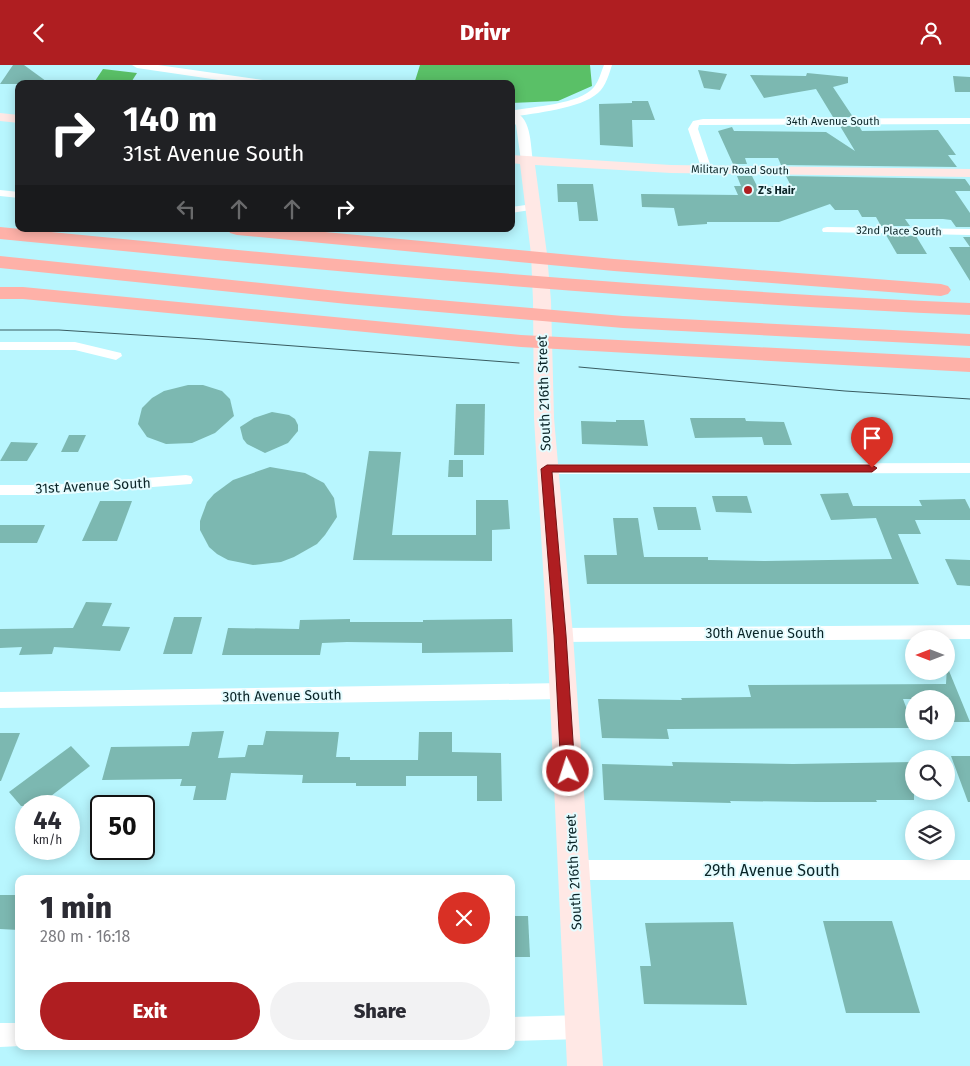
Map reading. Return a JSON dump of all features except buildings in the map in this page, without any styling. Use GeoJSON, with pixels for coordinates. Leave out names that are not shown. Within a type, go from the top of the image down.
{"type":"FeatureCollection","features":[{"type":"Feature","properties":{"kind":"highway"},"geometry":{"type":"LineString","coordinates":[[0,219],[15,217]]}},
{"type":"Feature","properties":{"kind":"highway"},"geometry":{"type":"LineString","coordinates":[[269,232],[723,274],[970,292]]}},
{"type":"Feature","properties":{"kind":"highway"},"geometry":{"type":"LineString","coordinates":[[0,233],[288,262],[561,286],[877,306],[970,309]]}},
{"type":"Feature","properties":{"kind":"highway"},"geometry":{"type":"LineString","coordinates":[[0,262],[347,298],[623,322],[970,340]]}},
{"type":"Feature","properties":{"kind":"highway"},"geometry":{"type":"LineString","coordinates":[[0,277],[514,335],[733,352]]}},
{"type":"Feature","properties":{"kind":"highway"},"geometry":{"type":"LineString","coordinates":[[0,293],[23,293],[521,341],[970,365]]}},
{"type":"Feature","properties":{"kind":"main road"},"geometry":{"type":"LineString","coordinates":[[0,117],[15,119]]}},
{"type":"Feature","properties":{"kind":"main road","name":"Military Road South"},"geometry":{"type":"LineString","coordinates":[[519,160],[707,170],[970,173]]}},
{"type":"Feature","properties":{"kind":"main road","name":"South 216th Street"},"geometry":{"type":"LineString","coordinates":[[519,160],[533,207],[542,301],[547,469],[560,635],[585,1066]]}},
{"type":"Feature","properties":{"kind":"street"},"geometry":{"type":"LineString","coordinates":[[137,65],[242,80]]}},
{"type":"Feature","properties":{"kind":"street"},"geometry":{"type":"LineString","coordinates":[[515,112],[569,102],[587,96],[597,89],[608,65]]}},
{"type":"Feature","properties":{"kind":"street","name":"South 216th Street"},"geometry":{"type":"LineString","coordinates":[[515,116],[522,124],[519,160]]}},
{"type":"Feature","properties":{"kind":"street","name":"34th Avenue South"},"geometry":{"type":"LineString","coordinates":[[707,170],[694,133],[694,125],[696,123],[719,121],[970,121]]}},
{"type":"Feature","properties":{"kind":"street"},"geometry":{"type":"LineString","coordinates":[[0,193],[15,195]]}},
{"type":"Feature","properties":{"kind":"street"},"geometry":{"type":"LineString","coordinates":[[515,209],[533,207]]}},
{"type":"Feature","properties":{"kind":"street","name":"32nd Place South"},"geometry":{"type":"LineString","coordinates":[[828,230],[970,232]]}},
{"type":"Feature","properties":{"kind":"street"},"geometry":{"type":"LineString","coordinates":[[0,346],[74,347],[116,356]]}},
{"type":"Feature","properties":{"kind":"street"},"geometry":{"type":"LineString","coordinates":[[547,469],[970,468]]}},
{"type":"Feature","properties":{"kind":"street","name":"31st Avenue South"},"geometry":{"type":"LineString","coordinates":[[0,490],[50,490],[186,480]]}},
{"type":"Feature","properties":{"kind":"street","name":"30th Avenue South"},"geometry":{"type":"LineString","coordinates":[[560,635],[970,632]]}},
{"type":"Feature","properties":{"kind":"street","name":"30th Avenue South"},"geometry":{"type":"LineString","coordinates":[[0,700],[563,691]]}},
{"type":"Feature","properties":{"kind":"street","name":"29th Avenue South"},"geometry":{"type":"LineString","coordinates":[[574,869],[970,869]]}},
{"type":"Feature","properties":{"kind":"street"},"geometry":{"type":"LineString","coordinates":[[515,1029],[582,1027]]}},
{"type":"Feature","properties":{"kind":"street"},"geometry":{"type":"LineString","coordinates":[[0,1035],[15,1035]]}},
{"type":"Feature","properties":{"kind":"green space"},"geometry":{"type":"Polygon","coordinates":[[[420,65],[590,65],[592,86],[558,101],[515,103],[515,80],[415,80],[420,65]]]}},
{"type":"Feature","properties":{"kind":"green space"},"geometry":{"type":"Polygon","coordinates":[[[103,69],[137,73],[133,80],[96,80],[103,69]]]}},
{"type":"Feature","properties":{"kind":"tram line"},"geometry":{"type":"LineString","coordinates":[[0,330],[59,330],[202,339],[519,363]]}},
{"type":"Feature","properties":{"kind":"tram line"},"geometry":{"type":"LineString","coordinates":[[579,367],[845,391],[970,399]]}},
{"type":"Feature","properties":{"kind":"place","name":"Z's Hair"},"geometry":{"type":"Point","coordinates":[748,190]}},
{"type":"Feature","properties":{"kind":"route"},"geometry":{"type":"LineString","coordinates":[[568,771],[547,469],[872,468]]}}]}
